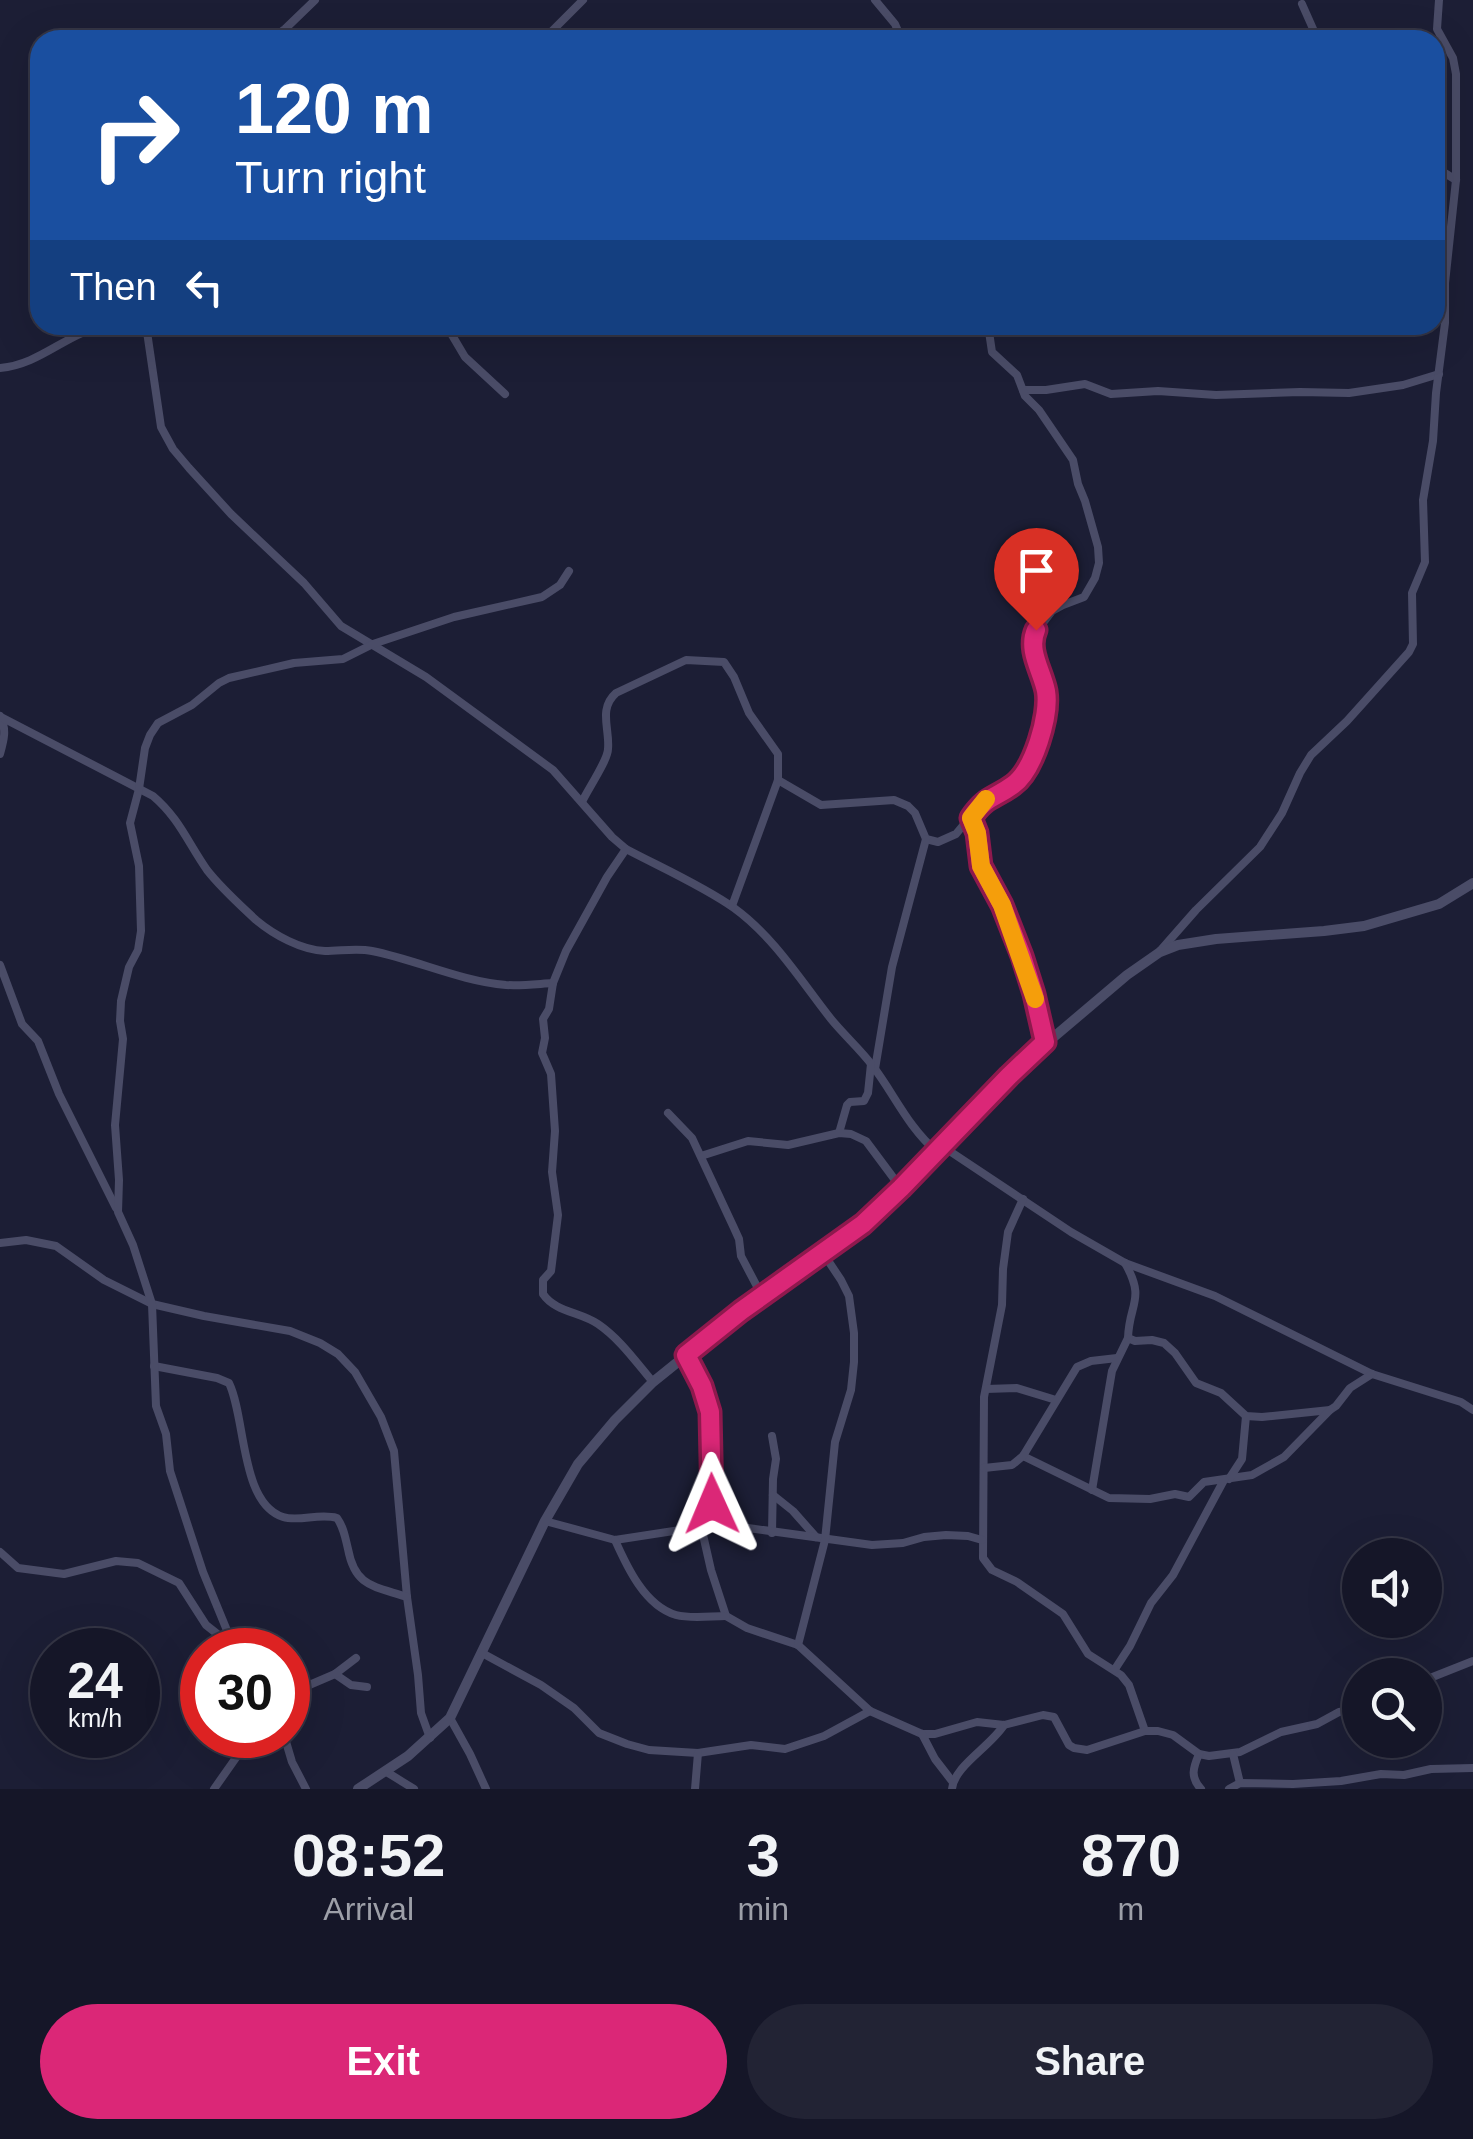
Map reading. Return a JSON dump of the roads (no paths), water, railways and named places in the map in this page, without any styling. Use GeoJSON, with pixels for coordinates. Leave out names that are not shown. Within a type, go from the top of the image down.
{"type":"FeatureCollection","features":[{"type":"Feature","properties":{"kind":"street"},"geometry":{"type":"LineString","coordinates":[[284,30],[315,0]]}},
{"type":"Feature","properties":{"kind":"street"},"geometry":{"type":"LineString","coordinates":[[552,30],[583,0]]}},
{"type":"Feature","properties":{"kind":"street"},"geometry":{"type":"LineString","coordinates":[[876,0],[898,30]]}},
{"type":"Feature","properties":{"kind":"street"},"geometry":{"type":"LineString","coordinates":[[1439,0],[1439,30]]}},
{"type":"Feature","properties":{"kind":"street"},"geometry":{"type":"LineString","coordinates":[[1302,4],[1314,30]]}},
{"type":"Feature","properties":{"kind":"street"},"geometry":{"type":"LineString","coordinates":[[1445,42],[1454,58],[1456,74],[1456,180],[1445,283],[1445,329]]}},
{"type":"Feature","properties":{"kind":"street"},"geometry":{"type":"LineString","coordinates":[[1445,173],[1456,180]]}},
{"type":"Feature","properties":{"kind":"street"},"geometry":{"type":"LineString","coordinates":[[0,368],[27,363],[76,335]]}},
{"type":"Feature","properties":{"kind":"street"},"geometry":{"type":"LineString","coordinates":[[147,335],[158,417],[164,434],[231,514],[304,583],[342,626],[426,676],[553,770],[626,849],[732,906],[754,924],[873,1066],[922,1139],[1125,1263],[1215,1296],[1372,1374],[1450,1398],[1473,1410]]}},
{"type":"Feature","properties":{"kind":"street"},"geometry":{"type":"LineString","coordinates":[[452,335],[465,357],[505,394]]}},
{"type":"Feature","properties":{"kind":"street"},"geometry":{"type":"LineString","coordinates":[[926,839],[946,840],[956,834],[987,799],[1019,780],[1042,732],[1046,695],[1033,636],[1058,607],[1084,598],[1098,564],[1098,547],[1073,460],[1025,396],[1017,375],[992,352],[989,335]]}},
{"type":"Feature","properties":{"kind":"street"},"geometry":{"type":"LineString","coordinates":[[1160,952],[1260,847],[1312,756],[1412,648],[1412,594],[1425,562],[1423,500],[1434,441],[1444,335]]}},
{"type":"Feature","properties":{"kind":"street"},"geometry":{"type":"LineString","coordinates":[[1023,390],[1085,384],[1110,394],[1349,393],[1403,385],[1438,374]]}},
{"type":"Feature","properties":{"kind":"street"},"geometry":{"type":"LineString","coordinates":[[118,1212],[115,1125],[123,1038],[120,1018],[124,984],[142,931],[139,874],[130,823],[145,748],[158,723],[192,705],[219,683],[243,674],[294,662],[352,657],[373,644],[468,614],[542,597],[560,585],[569,571]]}},
{"type":"Feature","properties":{"kind":"street"},"geometry":{"type":"LineString","coordinates":[[582,802],[607,754],[605,718],[609,699],[616,692],[686,660],[718,661],[728,666],[749,713],[778,754],[778,780],[732,906]]}},
{"type":"Feature","properties":{"kind":"street"},"geometry":{"type":"LineString","coordinates":[[1,717],[139,789],[167,808],[216,881],[278,936],[316,950],[375,952],[494,983],[553,984]]}},
{"type":"Feature","properties":{"kind":"street"},"geometry":{"type":"LineString","coordinates":[[0,754],[5,735],[1,717]]}},
{"type":"Feature","properties":{"kind":"street"},"geometry":{"type":"LineString","coordinates":[[778,780],[828,806],[894,800],[916,813],[926,839],[892,967],[868,1096],[861,1102],[848,1103],[840,1133]]}},
{"type":"Feature","properties":{"kind":"street"},"geometry":{"type":"LineString","coordinates":[[971,818],[981,866],[1022,956],[1045,1042]]}},
{"type":"Feature","properties":{"kind":"street"},"geometry":{"type":"LineString","coordinates":[[626,849],[577,930],[553,984],[543,1019],[542,1053],[551,1074],[555,1131],[552,1172],[558,1221],[552,1271],[543,1280],[543,1294],[554,1306],[600,1326],[653,1382]]}},
{"type":"Feature","properties":{"kind":"street"},"geometry":{"type":"LineString","coordinates":[[365,1787],[450,1718],[545,1522],[586,1454],[615,1420],[686,1355],[863,1224],[1045,1042],[1126,976],[1160,952],[1178,945],[1364,926],[1439,904],[1473,883]]}},
{"type":"Feature","properties":{"kind":"street"},"geometry":{"type":"LineString","coordinates":[[0,965],[22,1024],[38,1041],[59,1094],[133,1246],[152,1304],[156,1406],[166,1434],[170,1471],[224,1628]]}},
{"type":"Feature","properties":{"kind":"street"},"geometry":{"type":"LineString","coordinates":[[668,1114],[690,1134],[762,1296]]}},
{"type":"Feature","properties":{"kind":"street"},"geometry":{"type":"LineString","coordinates":[[701,1156],[743,1142],[788,1145],[851,1134],[866,1140],[901,1188]]}},
{"type":"Feature","properties":{"kind":"street"},"geometry":{"type":"LineString","coordinates":[[1023,1199],[1008,1232],[1002,1304],[984,1404],[985,1564],[1064,1614],[1088,1654],[1115,1670],[1128,1684],[1145,1732]]}},
{"type":"Feature","properties":{"kind":"street"},"geometry":{"type":"LineString","coordinates":[[0,1243],[26,1240],[56,1246],[104,1280],[152,1304],[290,1331],[338,1354],[355,1372],[381,1416],[394,1451],[421,1713],[430,1738]]}},
{"type":"Feature","properties":{"kind":"street"},"geometry":{"type":"LineString","coordinates":[[798,1645],[821,1538],[835,1442],[851,1390],[854,1333],[849,1296],[823,1253]]}},
{"type":"Feature","properties":{"kind":"street"},"geometry":{"type":"LineString","coordinates":[[1092,1490],[1108,1392],[1117,1358],[1128,1338],[1137,1292],[1125,1263]]}},
{"type":"Feature","properties":{"kind":"street"},"geometry":{"type":"LineString","coordinates":[[1128,1338],[1164,1343],[1196,1383],[1221,1393],[1246,1416],[1330,1410]]}},
{"type":"Feature","properties":{"kind":"street"},"geometry":{"type":"LineString","coordinates":[[686,1355],[710,1412],[714,1524]]}},
{"type":"Feature","properties":{"kind":"street"},"geometry":{"type":"LineString","coordinates":[[984,1468],[1012,1465],[1023,1456],[1077,1367],[1091,1360],[1117,1358]]}},
{"type":"Feature","properties":{"kind":"street"},"geometry":{"type":"LineString","coordinates":[[154,1366],[229,1383],[238,1408],[251,1481],[262,1500],[285,1518],[337,1518],[344,1530],[352,1570],[358,1577],[407,1597]]}},
{"type":"Feature","properties":{"kind":"street"},"geometry":{"type":"LineString","coordinates":[[1023,1456],[1113,1499],[1175,1494],[1189,1497],[1204,1482],[1252,1474],[1284,1457],[1350,1388],[1372,1374]]}},
{"type":"Feature","properties":{"kind":"street"},"geometry":{"type":"LineString","coordinates":[[986,1390],[1020,1389],[1056,1400]]}},
{"type":"Feature","properties":{"kind":"street"},"geometry":{"type":"LineString","coordinates":[[1115,1670],[1150,1603],[1176,1570],[1242,1459],[1246,1416]]}},
{"type":"Feature","properties":{"kind":"street"},"geometry":{"type":"LineString","coordinates":[[772,1436],[776,1459],[772,1532]]}},
{"type":"Feature","properties":{"kind":"street"},"geometry":{"type":"LineString","coordinates":[[773,1495],[821,1538]]}},
{"type":"Feature","properties":{"kind":"street"},"geometry":{"type":"LineString","coordinates":[[545,1522],[606,1540],[714,1524],[872,1545],[903,1544],[946,1534],[982,1540]]}},
{"type":"Feature","properties":{"kind":"street"},"geometry":{"type":"LineString","coordinates":[[702,1526],[726,1616]]}},
{"type":"Feature","properties":{"kind":"street"},"geometry":{"type":"LineString","coordinates":[[614,1540],[654,1601],[681,1616],[726,1616],[747,1628],[798,1645],[870,1712],[922,1734],[977,1722],[1004,1725],[1050,1716],[1058,1722],[1070,1745],[1080,1749],[1098,1748],[1145,1732],[1167,1732],[1199,1754],[1210,1756],[1233,1754],[1281,1732],[1317,1724],[1342,1712]]}},
{"type":"Feature","properties":{"kind":"street"},"geometry":{"type":"LineString","coordinates":[[0,1552],[18,1568],[64,1574],[116,1561],[138,1563],[179,1583],[211,1628]]}},
{"type":"Feature","properties":{"kind":"street"},"geometry":{"type":"LineString","coordinates":[[482,1654],[541,1685],[574,1708],[599,1733],[649,1750],[698,1754],[751,1745],[789,1748],[824,1736],[870,1712]]}},
{"type":"Feature","properties":{"kind":"street"},"geometry":{"type":"LineString","coordinates":[[310,1685],[335,1674],[356,1658]]}},
{"type":"Feature","properties":{"kind":"street"},"geometry":{"type":"LineString","coordinates":[[1442,1673],[1473,1661]]}},
{"type":"Feature","properties":{"kind":"street"},"geometry":{"type":"LineString","coordinates":[[335,1674],[351,1686],[367,1688]]}},
{"type":"Feature","properties":{"kind":"street"},"geometry":{"type":"LineString","coordinates":[[450,1718],[486,1789]]}},
{"type":"Feature","properties":{"kind":"street"},"geometry":{"type":"LineString","coordinates":[[952,1785],[958,1772],[996,1738],[1004,1725]]}},
{"type":"Feature","properties":{"kind":"street"},"geometry":{"type":"LineString","coordinates":[[922,1734],[952,1785]]}},
{"type":"Feature","properties":{"kind":"street"},"geometry":{"type":"LineString","coordinates":[[696,1789],[698,1754]]}},
{"type":"Feature","properties":{"kind":"street"},"geometry":{"type":"LineString","coordinates":[[1199,1754],[1192,1772],[1201,1789]]}},
{"type":"Feature","properties":{"kind":"street"},"geometry":{"type":"LineString","coordinates":[[1233,1754],[1240,1783]]}},
{"type":"Feature","properties":{"kind":"street"},"geometry":{"type":"LineString","coordinates":[[214,1789],[236,1758]]}},
{"type":"Feature","properties":{"kind":"street"},"geometry":{"type":"LineString","coordinates":[[291,1758],[306,1789]]}},
{"type":"Feature","properties":{"kind":"street"},"geometry":{"type":"LineString","coordinates":[[1229,1789],[1240,1783],[1342,1781],[1380,1774],[1473,1768]]}},
{"type":"Feature","properties":{"kind":"street"},"geometry":{"type":"LineString","coordinates":[[385,1771],[414,1789]]}}]}
